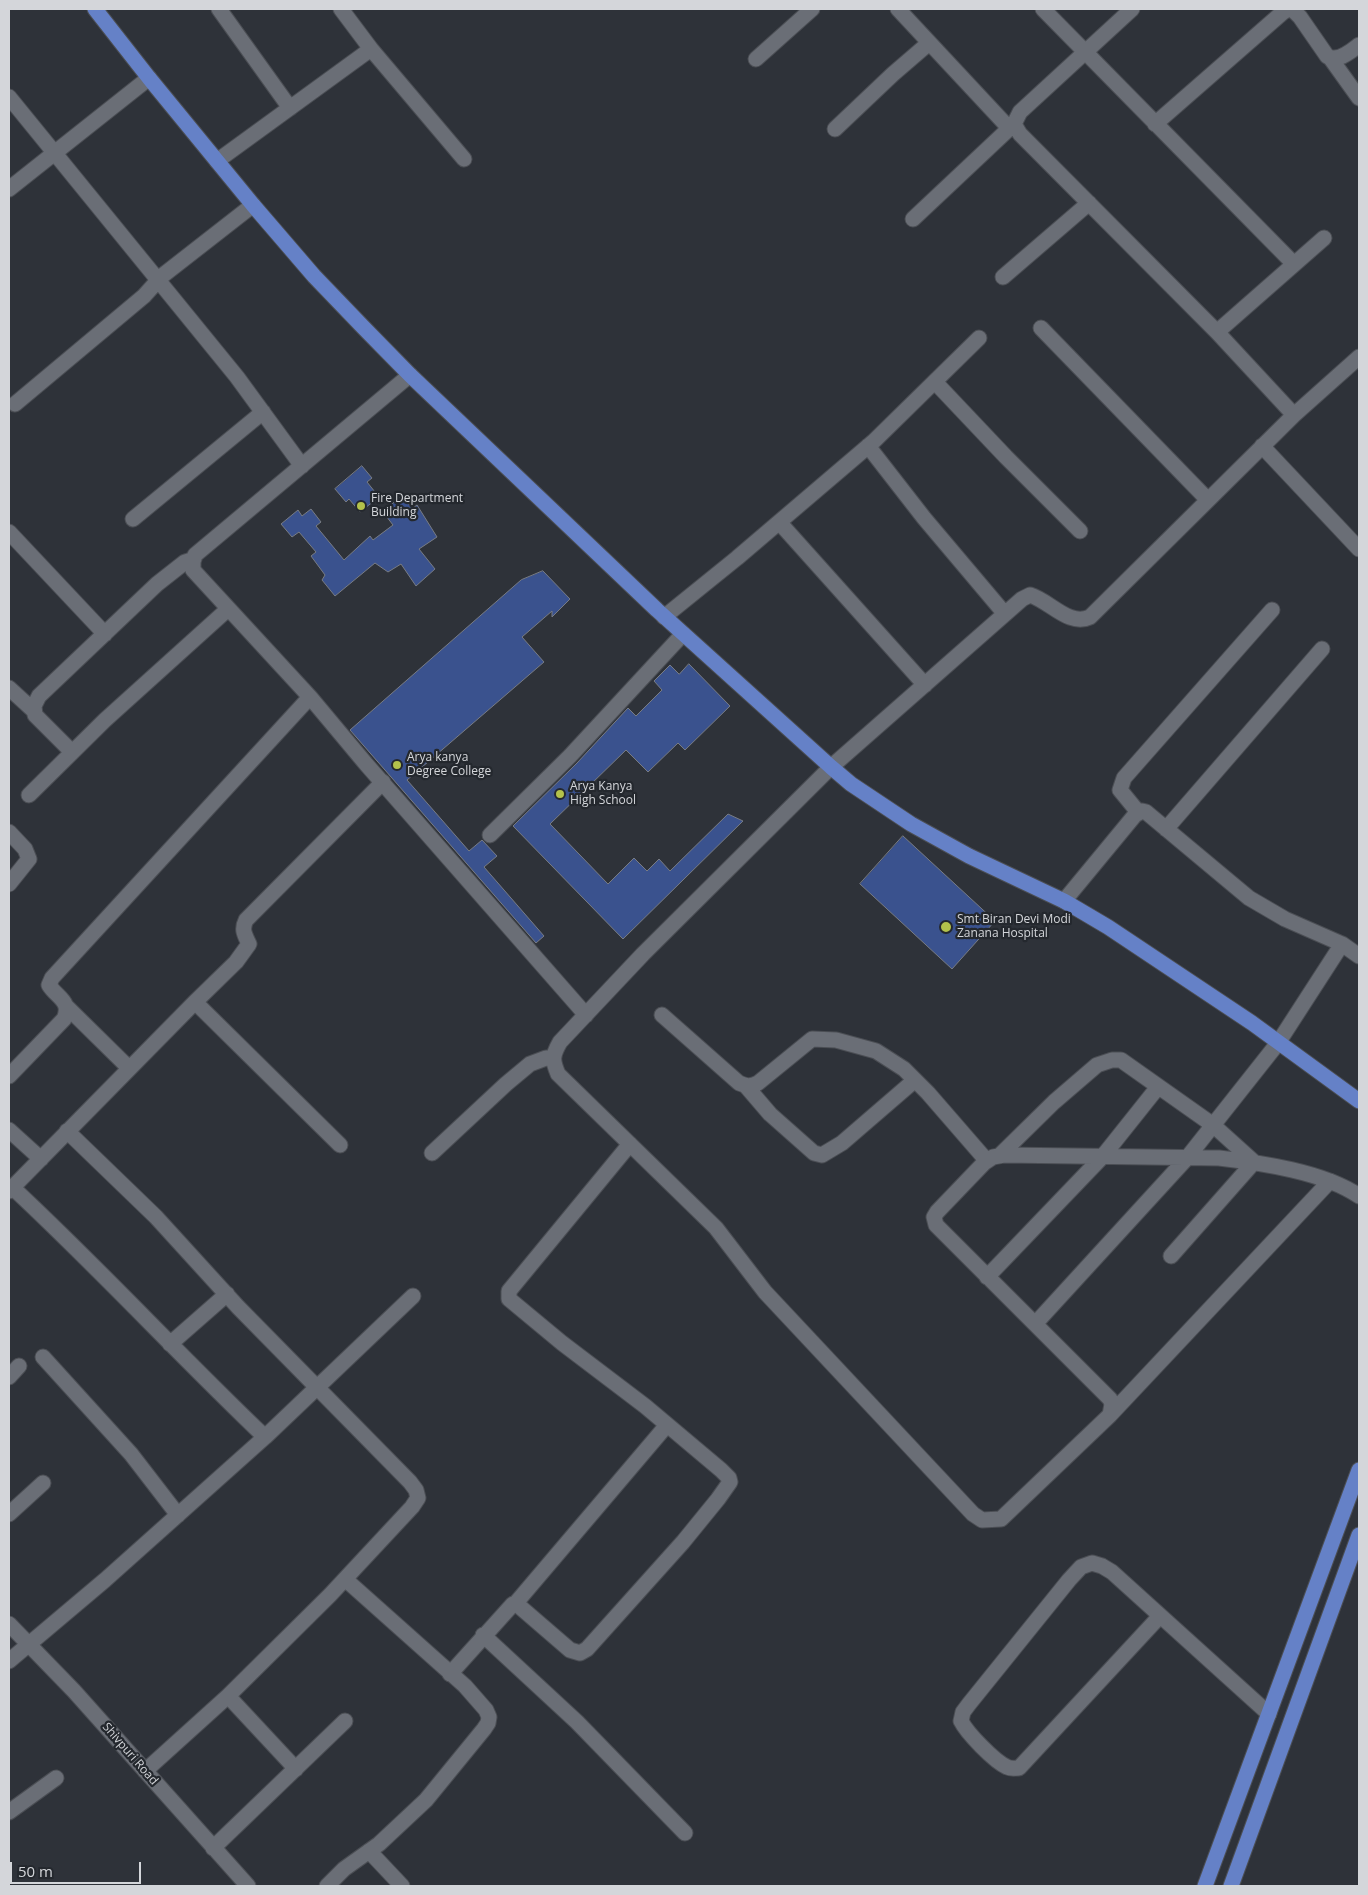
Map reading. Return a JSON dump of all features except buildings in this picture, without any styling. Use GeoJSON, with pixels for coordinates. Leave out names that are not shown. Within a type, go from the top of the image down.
{"type":"FeatureCollection","features":[{"type":"Feature","properties":{"kind":"main road"},"geometry":{"type":"LineString","coordinates":[[95,9],[253,205],[314,276],[410,375],[664,617],[831,767],[858,789],[911,824],[969,856],[1064,901],[1108,927],[1278,1043],[1359,1101]]}},
{"type":"Feature","properties":{"kind":"main road"},"geometry":{"type":"LineString","coordinates":[[1205,1886],[1359,1470]]}},
{"type":"Feature","properties":{"kind":"main road"},"geometry":{"type":"LineString","coordinates":[[1231,1886],[1359,1535]]}},
{"type":"Feature","properties":{"kind":"street"},"geometry":{"type":"LineString","coordinates":[[219,9],[290,108]]}},
{"type":"Feature","properties":{"kind":"street"},"geometry":{"type":"LineString","coordinates":[[341,9],[371,49],[464,159]]}},
{"type":"Feature","properties":{"kind":"street"},"geometry":{"type":"LineString","coordinates":[[756,59],[812,9]]}},
{"type":"Feature","properties":{"kind":"street"},"geometry":{"type":"LineString","coordinates":[[898,9],[929,43],[1217,332],[1294,415]]}},
{"type":"Feature","properties":{"kind":"street"},"geometry":{"type":"LineString","coordinates":[[1043,9],[1294,264]]}},
{"type":"Feature","properties":{"kind":"street"},"geometry":{"type":"LineString","coordinates":[[913,219],[1012,126],[1020,112],[1132,9]]}},
{"type":"Feature","properties":{"kind":"street"},"geometry":{"type":"LineString","coordinates":[[1155,124],[1282,13],[1290,9],[1300,17],[1326,56],[1331,59],[1359,98]]}},
{"type":"Feature","properties":{"kind":"street"},"geometry":{"type":"LineString","coordinates":[[836,129],[887,79],[929,43]]}},
{"type":"Feature","properties":{"kind":"street"},"geometry":{"type":"LineString","coordinates":[[1331,59],[1338,58],[1359,45]]}},
{"type":"Feature","properties":{"kind":"street"},"geometry":{"type":"LineString","coordinates":[[217,161],[371,49]]}},
{"type":"Feature","properties":{"kind":"street"},"geometry":{"type":"LineString","coordinates":[[9,189],[149,78]]}},
{"type":"Feature","properties":{"kind":"street"},"geometry":{"type":"LineString","coordinates":[[9,96],[159,280],[263,412],[302,466]]}},
{"type":"Feature","properties":{"kind":"street"},"geometry":{"type":"LineString","coordinates":[[1004,277],[1089,203]]}},
{"type":"Feature","properties":{"kind":"street"},"geometry":{"type":"LineString","coordinates":[[15,404],[137,302],[159,280],[253,205]]}},
{"type":"Feature","properties":{"kind":"street"},"geometry":{"type":"LineString","coordinates":[[1217,332],[1324,238]]}},
{"type":"Feature","properties":{"kind":"street"},"geometry":{"type":"LineString","coordinates":[[1040,328],[1208,500]]}},
{"type":"Feature","properties":{"kind":"street"},"geometry":{"type":"LineString","coordinates":[[664,617],[868,446],[979,338]]}},
{"type":"Feature","properties":{"kind":"street"},"geometry":{"type":"LineString","coordinates":[[1330,1181],[1110,1415],[1001,1519],[982,1520],[973,1514],[765,1292],[716,1228],[558,1074],[553,1058],[560,1042],[643,954],[831,767],[1022,599],[1030,595],[1071,618],[1083,621],[1090,617],[1294,415],[1359,357]]}},
{"type":"Feature","properties":{"kind":"street"},"geometry":{"type":"LineString","coordinates":[[410,375],[196,555],[193,570],[310,697],[382,782],[586,1014]]}},
{"type":"Feature","properties":{"kind":"street"},"geometry":{"type":"LineString","coordinates":[[935,382],[1080,531]]}},
{"type":"Feature","properties":{"kind":"street"},"geometry":{"type":"LineString","coordinates":[[133,519],[263,412]]}},
{"type":"Feature","properties":{"kind":"street"},"geometry":{"type":"LineString","coordinates":[[868,446],[918,511],[1005,614]]}},
{"type":"Feature","properties":{"kind":"street"},"geometry":{"type":"LineString","coordinates":[[1262,446],[1359,549]]}},
{"type":"Feature","properties":{"kind":"street"},"geometry":{"type":"LineString","coordinates":[[779,522],[925,685]]}},
{"type":"Feature","properties":{"kind":"street"},"geometry":{"type":"LineString","coordinates":[[9,532],[105,634]]}},
{"type":"Feature","properties":{"kind":"street"},"geometry":{"type":"LineString","coordinates":[[33,710],[39,696],[175,568],[194,559]]}},
{"type":"Feature","properties":{"kind":"street"},"geometry":{"type":"LineString","coordinates":[[29,795],[105,720],[228,609]]}},
{"type":"Feature","properties":{"kind":"street"},"geometry":{"type":"LineString","coordinates":[[1138,812],[1120,790],[1124,778],[1272,610]]}},
{"type":"Feature","properties":{"kind":"street"},"geometry":{"type":"LineString","coordinates":[[490,835],[570,756],[683,634]]}},
{"type":"Feature","properties":{"kind":"street"},"geometry":{"type":"LineString","coordinates":[[1166,829],[1322,649]]}},
{"type":"Feature","properties":{"kind":"street"},"geometry":{"type":"LineString","coordinates":[[9,688],[33,710],[35,715],[72,752]]}},
{"type":"Feature","properties":{"kind":"street"},"geometry":{"type":"LineString","coordinates":[[129,1068],[66,1006],[49,985],[52,978],[310,697]]}},
{"type":"Feature","properties":{"kind":"street"},"geometry":{"type":"LineString","coordinates":[[265,1437],[72,1244],[11,1190],[129,1068],[236,962],[249,944],[243,933],[243,926],[246,920],[382,782]]}},
{"type":"Feature","properties":{"kind":"street"},"geometry":{"type":"LineString","coordinates":[[1138,812],[1146,812],[1249,898],[1285,919],[1342,944],[1359,956]]}},
{"type":"Feature","properties":{"kind":"street"},"geometry":{"type":"LineString","coordinates":[[1064,901],[1138,812]]}},
{"type":"Feature","properties":{"kind":"street"},"geometry":{"type":"LineString","coordinates":[[9,832],[26,849],[29,859],[9,884]]}},
{"type":"Feature","properties":{"kind":"street"},"geometry":{"type":"LineString","coordinates":[[1035,1324],[1187,1158],[1278,1043],[1342,944]]}},
{"type":"Feature","properties":{"kind":"street"},"geometry":{"type":"LineString","coordinates":[[195,1002],[340,1145]]}},
{"type":"Feature","properties":{"kind":"street"},"geometry":{"type":"LineString","coordinates":[[9,1076],[64,1019],[66,1006]]}},
{"type":"Feature","properties":{"kind":"street"},"geometry":{"type":"LineString","coordinates":[[662,1015],[746,1086],[770,1114],[814,1153],[822,1155],[842,1143],[915,1080]]}},
{"type":"Feature","properties":{"kind":"street"},"geometry":{"type":"LineString","coordinates":[[746,1086],[758,1083],[812,1039],[836,1040],[876,1051],[904,1069],[993,1158],[1103,1156],[1219,1158],[1254,1162],[1330,1181],[1344,1186],[1359,1196]]}},
{"type":"Feature","properties":{"kind":"street"},"geometry":{"type":"LineString","coordinates":[[432,1153],[530,1064],[546,1058],[553,1058]]}},
{"type":"Feature","properties":{"kind":"street"},"geometry":{"type":"LineString","coordinates":[[1110,1415],[1112,1404],[1110,1399],[942,1232],[936,1225],[934,1218],[937,1212],[1054,1102],[1104,1061],[1121,1060],[1213,1125],[1254,1162]]}},
{"type":"Feature","properties":{"kind":"street"},"geometry":{"type":"LineString","coordinates":[[987,1277],[1103,1156],[1158,1087]]}},
{"type":"Feature","properties":{"kind":"street"},"geometry":{"type":"LineString","coordinates":[[9,1130],[41,1158]]}},
{"type":"Feature","properties":{"kind":"street"},"geometry":{"type":"LineString","coordinates":[[67,1131],[156,1217],[227,1294],[410,1482],[416,1490],[418,1498],[412,1507],[345,1579],[228,1696],[145,1772]]}},
{"type":"Feature","properties":{"kind":"street"},"geometry":{"type":"LineString","coordinates":[[515,1604],[570,1650],[580,1653],[587,1649],[683,1542],[730,1482],[729,1478],[721,1470],[667,1425],[509,1299],[508,1294],[630,1144]]}},
{"type":"Feature","properties":{"kind":"street"},"geometry":{"type":"LineString","coordinates":[[1171,1256],[1254,1162]]}},
{"type":"Feature","properties":{"kind":"street"},"geometry":{"type":"LineString","coordinates":[[170,1344],[227,1294]]}},
{"type":"Feature","properties":{"kind":"street"},"geometry":{"type":"LineString","coordinates":[[9,1661],[265,1437],[412,1296]]}},
{"type":"Feature","properties":{"kind":"street"},"geometry":{"type":"LineString","coordinates":[[43,1357],[131,1454],[178,1515]]}},
{"type":"Feature","properties":{"kind":"street"},"geometry":{"type":"LineString","coordinates":[[450,1674],[483,1635],[510,1606],[515,1604],[667,1425]]}},
{"type":"Feature","properties":{"kind":"street"},"geometry":{"type":"LineString","coordinates":[[9,1514],[42,1482]]}},
{"type":"Feature","properties":{"kind":"street"},"geometry":{"type":"LineString","coordinates":[[1160,1616],[1019,1768],[1009,1768],[1001,1764],[966,1730],[961,1721],[963,1712],[1081,1567],[1092,1563],[1112,1572],[1269,1714]]}},
{"type":"Feature","properties":{"kind":"street"},"geometry":{"type":"LineString","coordinates":[[327,1886],[344,1869],[379,1844],[426,1800],[488,1723],[486,1710],[465,1686],[345,1579]]}},
{"type":"Feature","properties":{"kind":"street","name":"Shivpuri Road"},"geometry":{"type":"LineString","coordinates":[[9,1624],[74,1691],[248,1886]]}},
{"type":"Feature","properties":{"kind":"street"},"geometry":{"type":"LineString","coordinates":[[483,1635],[577,1722],[685,1833]]}},
{"type":"Feature","properties":{"kind":"street"},"geometry":{"type":"LineString","coordinates":[[228,1696],[296,1768]]}},
{"type":"Feature","properties":{"kind":"street"},"geometry":{"type":"LineString","coordinates":[[213,1848],[345,1721]]}},
{"type":"Feature","properties":{"kind":"street"},"geometry":{"type":"LineString","coordinates":[[9,1812],[56,1778]]}},
{"type":"Feature","properties":{"kind":"street"},"geometry":{"type":"LineString","coordinates":[[369,1851],[402,1886]]}},
{"type":"Feature","properties":{"kind":"place","name":"Fire Department Building"},"geometry":{"type":"Point","coordinates":[361,506]}},
{"type":"Feature","properties":{"kind":"place","name":"Arya kanya Degree College"},"geometry":{"type":"Point","coordinates":[397,765]}},
{"type":"Feature","properties":{"kind":"place","name":"Arya Kanya High School"},"geometry":{"type":"Point","coordinates":[560,794]}},
{"type":"Feature","properties":{"kind":"place","name":"Smt Biran Devi Modi Zanana Hospital"},"geometry":{"type":"Point","coordinates":[946,927]}}]}
